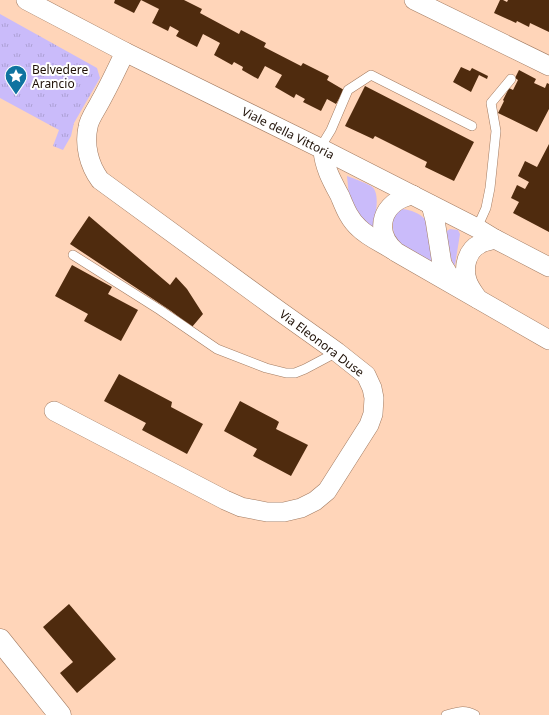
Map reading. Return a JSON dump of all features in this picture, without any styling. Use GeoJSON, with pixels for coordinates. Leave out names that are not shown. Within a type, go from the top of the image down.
{"type":"FeatureCollection","features":[{"type":"Feature","properties":{"kind":"main road"},"geometry":{"type":"LineString","coordinates":[[0,640],[60,715]]}},
{"type":"Feature","properties":{"kind":"street","name":"Viale della Vittoria"},"geometry":{"type":"LineString","coordinates":[[26,0],[53,6],[125,52],[413,195],[549,267]]}},
{"type":"Feature","properties":{"kind":"street"},"geometry":{"type":"LineString","coordinates":[[414,0],[549,66]]}},
{"type":"Feature","properties":{"kind":"street","name":"Via Eleonora Duse"},"geometry":{"type":"LineString","coordinates":[[54,411],[241,507],[268,512],[284,512],[301,508],[315,501],[327,490],[368,425],[373,414],[374,398],[372,388],[366,375],[337,352],[100,180],[90,161],[88,153],[86,140],[88,125],[125,52]]}},
{"type":"Feature","properties":{"kind":"street"},"geometry":{"type":"LineString","coordinates":[[321,149],[323,160],[332,184],[351,220],[360,229],[396,252],[549,340]]}},
{"type":"Feature","properties":{"kind":"street"},"geometry":{"type":"LineString","coordinates":[[396,252],[390,247],[383,232],[384,216],[392,204],[398,199],[413,195]]}},
{"type":"Feature","properties":{"kind":"street"},"geometry":{"type":"LineString","coordinates":[[431,205],[442,264],[457,287]]}},
{"type":"Feature","properties":{"kind":"street"},"geometry":{"type":"LineString","coordinates":[[478,299],[467,279],[466,262],[469,253],[479,244],[495,239]]}},
{"type":"Feature","properties":{"kind":"lane"},"geometry":{"type":"LineString","coordinates":[[321,149],[348,90],[371,74],[472,126]]}},
{"type":"Feature","properties":{"kind":"lane"},"geometry":{"type":"LineString","coordinates":[[477,228],[486,208],[490,188],[496,132],[491,103],[511,79]]}},
{"type":"Feature","properties":{"kind":"lane"},"geometry":{"type":"LineString","coordinates":[[74,255],[160,310],[217,349],[266,368],[286,373],[295,373],[337,352]]}},
{"type":"Feature","properties":{"kind":"lane"},"geometry":{"type":"LineString","coordinates":[[446,715],[454,712],[467,711],[476,715]]}},
{"type":"Feature","properties":{"kind":"green space"},"geometry":{"type":"Polygon","coordinates":[[[0,14],[97,68],[100,78],[74,123],[71,136],[63,150],[53,146],[59,130],[0,98],[0,14]]]}},
{"type":"Feature","properties":{"kind":"green space"},"geometry":{"type":"Polygon","coordinates":[[[347,176],[371,186],[374,189],[377,200],[373,231],[369,230],[349,197],[347,176]]]}},
{"type":"Feature","properties":{"kind":"green space"},"geometry":{"type":"Polygon","coordinates":[[[403,209],[415,212],[425,219],[436,268],[396,242],[393,219],[398,212],[403,209]]]}},
{"type":"Feature","properties":{"kind":"green space"},"geometry":{"type":"Polygon","coordinates":[[[450,229],[458,230],[460,234],[455,265],[451,258],[447,244],[446,235],[447,231],[450,229]]]}},
{"type":"Feature","properties":{"kind":"building"},"geometry":{"type":"Polygon","coordinates":[[[115,0],[141,0],[134,13],[114,3],[115,0]]]}},
{"type":"Feature","properties":{"kind":"building"},"geometry":{"type":"Polygon","coordinates":[[[141,0],[184,0],[202,9],[200,13],[239,34],[241,30],[266,43],[264,47],[301,66],[303,63],[329,76],[327,80],[344,90],[336,104],[327,99],[321,111],[303,102],[305,99],[296,94],[294,98],[275,87],[282,75],[265,66],[258,79],[242,70],[243,67],[234,62],[232,65],[214,55],[220,43],[203,34],[197,47],[176,36],[179,31],[170,26],[168,31],[152,23],[159,9],[141,0]]]}},
{"type":"Feature","properties":{"kind":"building"},"geometry":{"type":"Polygon","coordinates":[[[500,0],[507,2],[508,0],[549,0],[549,32],[530,23],[529,27],[494,13],[500,0]]]}},
{"type":"Feature","properties":{"kind":"building"},"geometry":{"type":"Polygon","coordinates":[[[461,67],[470,71],[472,68],[488,76],[487,79],[479,75],[471,92],[453,82],[461,67]]]}},
{"type":"Feature","properties":{"kind":"building"},"geometry":{"type":"Polygon","coordinates":[[[519,70],[536,79],[534,83],[545,88],[547,83],[549,84],[549,109],[537,132],[498,113],[509,88],[513,90],[518,80],[515,78],[519,70]]]}},
{"type":"Feature","properties":{"kind":"building"},"geometry":{"type":"Polygon","coordinates":[[[365,86],[474,142],[454,181],[425,167],[427,162],[375,136],[373,139],[345,126],[365,86]]]}},
{"type":"Feature","properties":{"kind":"building"},"geometry":{"type":"Polygon","coordinates":[[[549,144],[549,232],[513,213],[519,202],[511,198],[517,185],[525,189],[529,182],[518,176],[525,161],[537,167],[549,144]]]}},
{"type":"Feature","properties":{"kind":"building"},"geometry":{"type":"Polygon","coordinates":[[[89,216],[170,285],[176,277],[187,289],[203,314],[192,327],[171,311],[70,244],[89,216]]]}},
{"type":"Feature","properties":{"kind":"building"},"geometry":{"type":"Polygon","coordinates":[[[72,265],[112,287],[108,294],[138,310],[121,341],[84,321],[88,314],[55,296],[72,265]]]}},
{"type":"Feature","properties":{"kind":"building"},"geometry":{"type":"Polygon","coordinates":[[[119,374],[172,402],[171,407],[203,424],[187,454],[142,430],[146,423],[104,401],[119,374]]]}},
{"type":"Feature","properties":{"kind":"building"},"geometry":{"type":"Polygon","coordinates":[[[240,401],[279,422],[276,429],[308,445],[291,476],[253,456],[257,449],[224,431],[240,401]]]}},
{"type":"Feature","properties":{"kind":"building"},"geometry":{"type":"Polygon","coordinates":[[[69,604],[116,659],[77,693],[60,673],[73,662],[43,627],[69,604]]]}},
{"type":"Feature","properties":{"kind":"place","name":"Belvedere Arancio"},"geometry":{"type":"Point","coordinates":[16,96]}}]}
